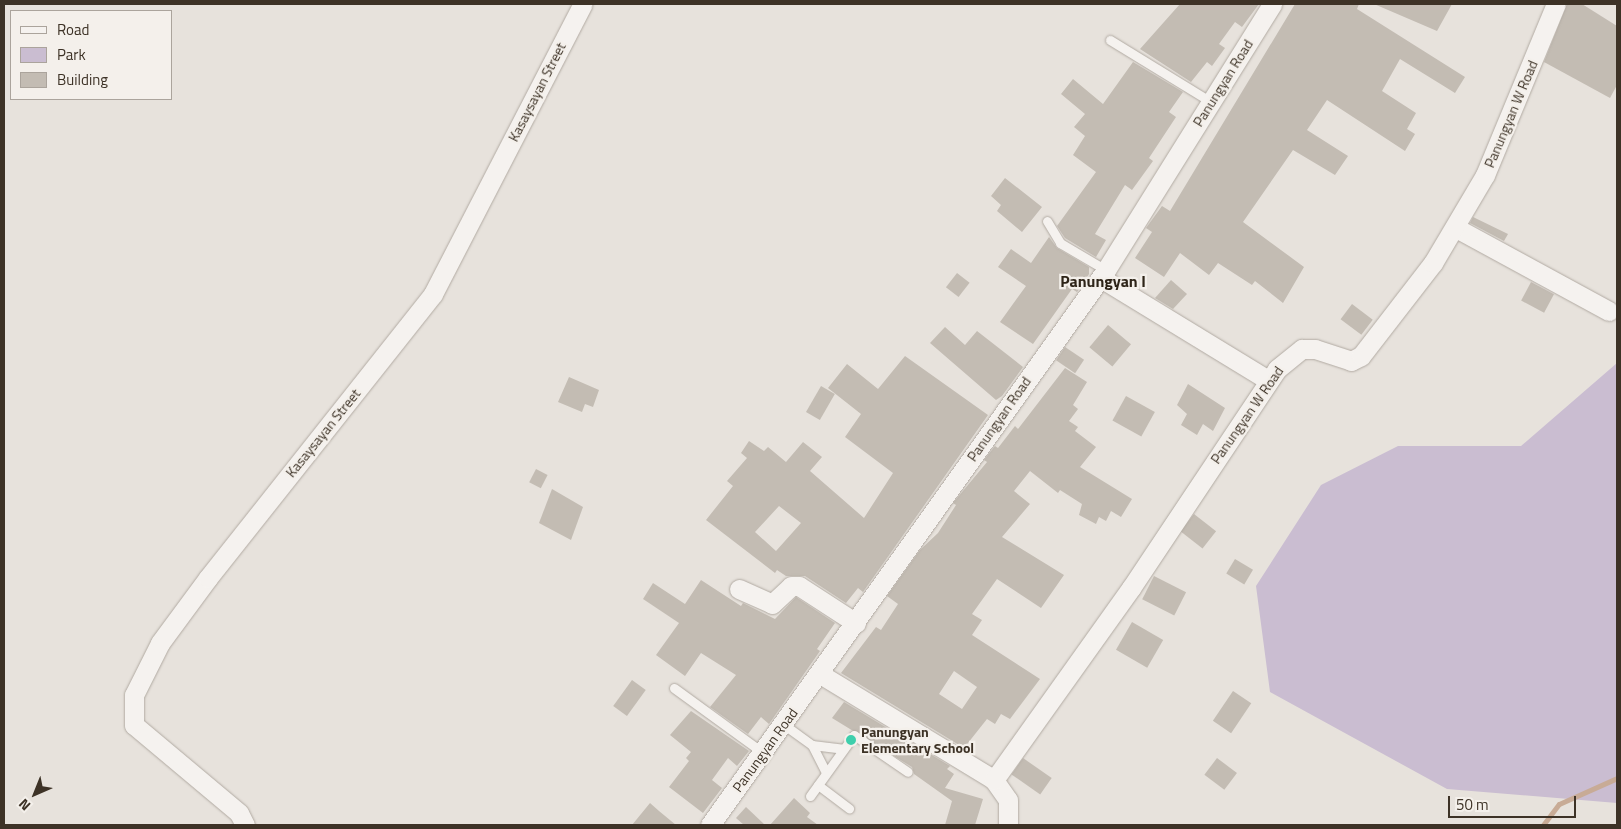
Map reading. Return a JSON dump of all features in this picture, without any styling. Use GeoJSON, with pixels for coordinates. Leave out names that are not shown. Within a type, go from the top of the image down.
{"type":"FeatureCollection","features":[{"type":"Feature","properties":{"kind":"street","name":"Kasaysayan Street"},"geometry":{"type":"LineString","coordinates":[[245,825],[239,813],[134,725],[134,695],[160,643],[433,294],[583,4]]}},
{"type":"Feature","properties":{"kind":"street","name":"Panungyan Road"},"geometry":{"type":"LineString","coordinates":[[710,825],[820,674],[1103,274],[1272,4]]}},
{"type":"Feature","properties":{"kind":"street","name":"Panungyan W Road"},"geometry":{"type":"LineString","coordinates":[[994,780],[1131,588],[1268,380],[1302,349],[1315,349],[1351,361],[1361,356],[1456,228],[1485,175],[1556,4]]}},
{"type":"Feature","properties":{"kind":"street"},"geometry":{"type":"LineString","coordinates":[[1456,228],[1609,311]]}},
{"type":"Feature","properties":{"kind":"street"},"geometry":{"type":"LineString","coordinates":[[1103,274],[1268,380]]}},
{"type":"Feature","properties":{"kind":"street"},"geometry":{"type":"LineString","coordinates":[[739,589],[772,604],[791,586],[799,586],[856,623]]}},
{"type":"Feature","properties":{"kind":"street"},"geometry":{"type":"LineString","coordinates":[[820,674],[994,780],[1008,800],[1008,825]]}},
{"type":"Feature","properties":{"kind":"lane"},"geometry":{"type":"LineString","coordinates":[[1110,40],[1211,102]]}},
{"type":"Feature","properties":{"kind":"lane"},"geometry":{"type":"LineString","coordinates":[[1047,221],[1060,243],[1103,274]]}},
{"type":"Feature","properties":{"kind":"lane"},"geometry":{"type":"LineString","coordinates":[[674,688],[762,752]]}},
{"type":"Feature","properties":{"kind":"lane"},"geometry":{"type":"LineString","coordinates":[[783,724],[812,745],[826,773]]}},
{"type":"Feature","properties":{"kind":"lane"},"geometry":{"type":"LineString","coordinates":[[810,796],[854,735],[908,772]]}},
{"type":"Feature","properties":{"kind":"lane"},"geometry":{"type":"LineString","coordinates":[[812,745],[843,749]]}},
{"type":"Feature","properties":{"kind":"lane"},"geometry":{"type":"LineString","coordinates":[[818,785],[849,808]]}},
{"type":"Feature","properties":{"kind":"green space"},"geometry":{"type":"Polygon","coordinates":[[[1617,363],[1617,803],[1447,789],[1270,692],[1256,586],[1321,485],[1398,446],[1521,446],[1617,363]]]}},
{"type":"Feature","properties":{"kind":"building"},"geometry":{"type":"Polygon","coordinates":[[[1180,4],[1259,4],[1242,27],[1235,22],[1219,44],[1225,48],[1212,66],[1207,62],[1191,82],[1140,49],[1180,4]]]}},
{"type":"Feature","properties":{"kind":"building"},"geometry":{"type":"Polygon","coordinates":[[[1295,4],[1359,4],[1357,9],[1465,77],[1455,93],[1400,59],[1382,91],[1416,113],[1407,129],[1415,134],[1405,151],[1327,100],[1307,130],[1348,156],[1335,175],[1293,150],[1243,222],[1304,267],[1283,303],[1255,281],[1252,285],[1218,263],[1209,275],[1180,253],[1164,277],[1135,258],[1152,232],[1146,228],[1162,206],[1170,211],[1295,4]]]}},
{"type":"Feature","properties":{"kind":"building"},"geometry":{"type":"Polygon","coordinates":[[[1374,4],[1452,4],[1437,31],[1374,4]]]}},
{"type":"Feature","properties":{"kind":"building"},"geometry":{"type":"Polygon","coordinates":[[[1567,4],[1582,4],[1617,26],[1617,85],[1610,98],[1544,62],[1567,4]]]}},
{"type":"Feature","properties":{"kind":"building"},"geometry":{"type":"Polygon","coordinates":[[[1133,62],[1183,92],[1169,112],[1176,117],[1149,158],[1153,161],[1132,190],[1125,185],[1095,234],[1106,240],[1096,257],[1065,238],[1057,226],[1096,172],[1073,155],[1085,136],[1074,127],[1085,114],[1061,94],[1073,79],[1103,104],[1133,62]]]}},
{"type":"Feature","properties":{"kind":"building"},"geometry":{"type":"Polygon","coordinates":[[[1005,178],[1042,207],[1022,232],[997,211],[1001,205],[991,196],[1005,178]]]}},
{"type":"Feature","properties":{"kind":"building"},"geometry":{"type":"Polygon","coordinates":[[[1473,217],[1508,234],[1504,241],[1470,223],[1473,217]]]}},
{"type":"Feature","properties":{"kind":"building"},"geometry":{"type":"Polygon","coordinates":[[[1049,237],[1057,248],[1089,267],[1089,274],[1077,292],[1072,289],[1033,344],[1000,322],[1026,286],[998,267],[1011,249],[1031,263],[1049,237]]]}},
{"type":"Feature","properties":{"kind":"building"},"geometry":{"type":"Polygon","coordinates":[[[957,273],[970,283],[959,297],[946,287],[957,273]]]}},
{"type":"Feature","properties":{"kind":"building"},"geometry":{"type":"Polygon","coordinates":[[[1171,280],[1187,294],[1173,309],[1155,298],[1171,280]]]}},
{"type":"Feature","properties":{"kind":"building"},"geometry":{"type":"Polygon","coordinates":[[[1531,282],[1554,294],[1544,313],[1521,301],[1531,282]]]}},
{"type":"Feature","properties":{"kind":"building"},"geometry":{"type":"Polygon","coordinates":[[[1352,304],[1373,320],[1361,335],[1341,319],[1352,304]]]}},
{"type":"Feature","properties":{"kind":"building"},"geometry":{"type":"Polygon","coordinates":[[[1108,325],[1131,344],[1112,366],[1089,347],[1108,325]]]}},
{"type":"Feature","properties":{"kind":"building"},"geometry":{"type":"Polygon","coordinates":[[[945,327],[965,345],[977,331],[1023,367],[1002,396],[996,400],[930,343],[945,327]]]}},
{"type":"Feature","properties":{"kind":"building"},"geometry":{"type":"Polygon","coordinates":[[[1065,347],[1084,360],[1075,373],[1056,360],[1065,347]]]}},
{"type":"Feature","properties":{"kind":"building"},"geometry":{"type":"Polygon","coordinates":[[[905,356],[988,415],[863,592],[858,588],[846,603],[805,576],[786,576],[777,570],[775,573],[706,520],[733,486],[727,481],[747,458],[741,453],[749,441],[764,451],[768,447],[786,462],[803,442],[822,457],[810,471],[864,518],[893,473],[845,437],[861,414],[828,388],[847,364],[878,389],[905,356]],[[779,506],[755,532],[776,551],[801,523],[779,506]]]}},
{"type":"Feature","properties":{"kind":"building"},"geometry":{"type":"Polygon","coordinates":[[[1065,368],[1087,382],[1073,405],[1078,409],[1069,421],[1078,427],[1075,431],[1096,447],[1080,467],[1132,499],[1121,517],[1111,511],[1106,521],[1099,517],[1096,524],[1079,515],[1082,504],[1060,490],[1058,493],[1030,471],[1014,491],[1030,504],[1002,537],[1064,575],[1041,608],[997,579],[972,614],[982,620],[972,635],[1040,679],[1010,719],[1001,714],[995,724],[987,719],[964,748],[841,673],[876,627],[881,630],[898,604],[887,596],[920,550],[938,533],[956,505],[953,503],[987,462],[984,460],[995,446],[998,448],[1015,426],[1018,429],[1065,368]],[[954,671],[939,694],[962,709],[977,687],[954,671]]]}},
{"type":"Feature","properties":{"kind":"building"},"geometry":{"type":"Polygon","coordinates":[[[569,377],[599,390],[593,407],[585,404],[582,412],[558,402],[569,377]]]}},
{"type":"Feature","properties":{"kind":"building"},"geometry":{"type":"Polygon","coordinates":[[[1188,384],[1225,408],[1213,431],[1203,424],[1197,435],[1181,425],[1187,414],[1177,405],[1188,384]]]}},
{"type":"Feature","properties":{"kind":"building"},"geometry":{"type":"Polygon","coordinates":[[[821,386],[835,394],[820,420],[806,412],[821,386]]]}},
{"type":"Feature","properties":{"kind":"building"},"geometry":{"type":"Polygon","coordinates":[[[1126,396],[1155,412],[1141,436],[1112,420],[1126,396]]]}},
{"type":"Feature","properties":{"kind":"building"},"geometry":{"type":"Polygon","coordinates":[[[536,469],[548,475],[541,488],[529,482],[536,469]]]}},
{"type":"Feature","properties":{"kind":"building"},"geometry":{"type":"Polygon","coordinates":[[[552,489],[583,507],[571,540],[539,523],[552,489]]]}},
{"type":"Feature","properties":{"kind":"building"},"geometry":{"type":"Polygon","coordinates":[[[1194,514],[1216,531],[1203,549],[1180,531],[1194,514]]]}},
{"type":"Feature","properties":{"kind":"building"},"geometry":{"type":"Polygon","coordinates":[[[1235,559],[1253,570],[1244,584],[1226,574],[1235,559]]]}},
{"type":"Feature","properties":{"kind":"building"},"geometry":{"type":"Polygon","coordinates":[[[1154,576],[1186,592],[1174,616],[1142,599],[1154,576]]]}},
{"type":"Feature","properties":{"kind":"building"},"geometry":{"type":"Polygon","coordinates":[[[701,580],[741,606],[743,603],[775,619],[796,597],[835,623],[817,649],[820,651],[769,724],[761,717],[748,734],[710,707],[736,675],[701,653],[685,676],[656,655],[679,623],[643,599],[653,583],[685,604],[701,580]]]}},
{"type":"Feature","properties":{"kind":"building"},"geometry":{"type":"Polygon","coordinates":[[[1132,622],[1163,640],[1147,668],[1116,650],[1132,622]]]}},
{"type":"Feature","properties":{"kind":"building"},"geometry":{"type":"Polygon","coordinates":[[[632,680],[646,690],[627,716],[613,706],[632,680]]]}},
{"type":"Feature","properties":{"kind":"building"},"geometry":{"type":"Polygon","coordinates":[[[1233,691],[1251,703],[1231,733],[1213,721],[1233,691]]]}},
{"type":"Feature","properties":{"kind":"building"},"geometry":{"type":"Polygon","coordinates":[[[844,702],[950,766],[947,769],[954,774],[945,788],[983,799],[975,825],[945,825],[952,801],[914,774],[912,767],[832,718],[844,702]]]}},
{"type":"Feature","properties":{"kind":"building"},"geometry":{"type":"Polygon","coordinates":[[[691,711],[749,751],[737,766],[728,758],[712,780],[722,788],[703,813],[669,787],[689,761],[686,758],[691,752],[670,735],[691,711]]]}},
{"type":"Feature","properties":{"kind":"building"},"geometry":{"type":"Polygon","coordinates":[[[1023,758],[1052,778],[1040,794],[1012,774],[1023,758]]]}},
{"type":"Feature","properties":{"kind":"building"},"geometry":{"type":"Polygon","coordinates":[[[1217,758],[1237,773],[1224,790],[1204,775],[1217,758]]]}},
{"type":"Feature","properties":{"kind":"building"},"geometry":{"type":"Polygon","coordinates":[[[794,798],[810,813],[807,817],[818,825],[770,825],[794,798]]]}},
{"type":"Feature","properties":{"kind":"building"},"geometry":{"type":"Polygon","coordinates":[[[650,803],[659,811],[676,825],[632,825],[650,803]]]}},
{"type":"Feature","properties":{"kind":"building"},"geometry":{"type":"Polygon","coordinates":[[[746,807],[765,825],[744,825],[736,818],[746,807]]]}},
{"type":"Feature","properties":{"kind":"waterway"},"geometry":{"type":"LineString","coordinates":[[1543,825],[1559,804],[1617,778]]}},
{"type":"Feature","properties":{"kind":"place","name":"Panungyan Elementary School"},"geometry":{"type":"Point","coordinates":[851,740]}},
{"type":"Feature","properties":{"kind":"district","name":"Panungyan I"},"geometry":{"type":"Point","coordinates":[1103,281]}}]}
